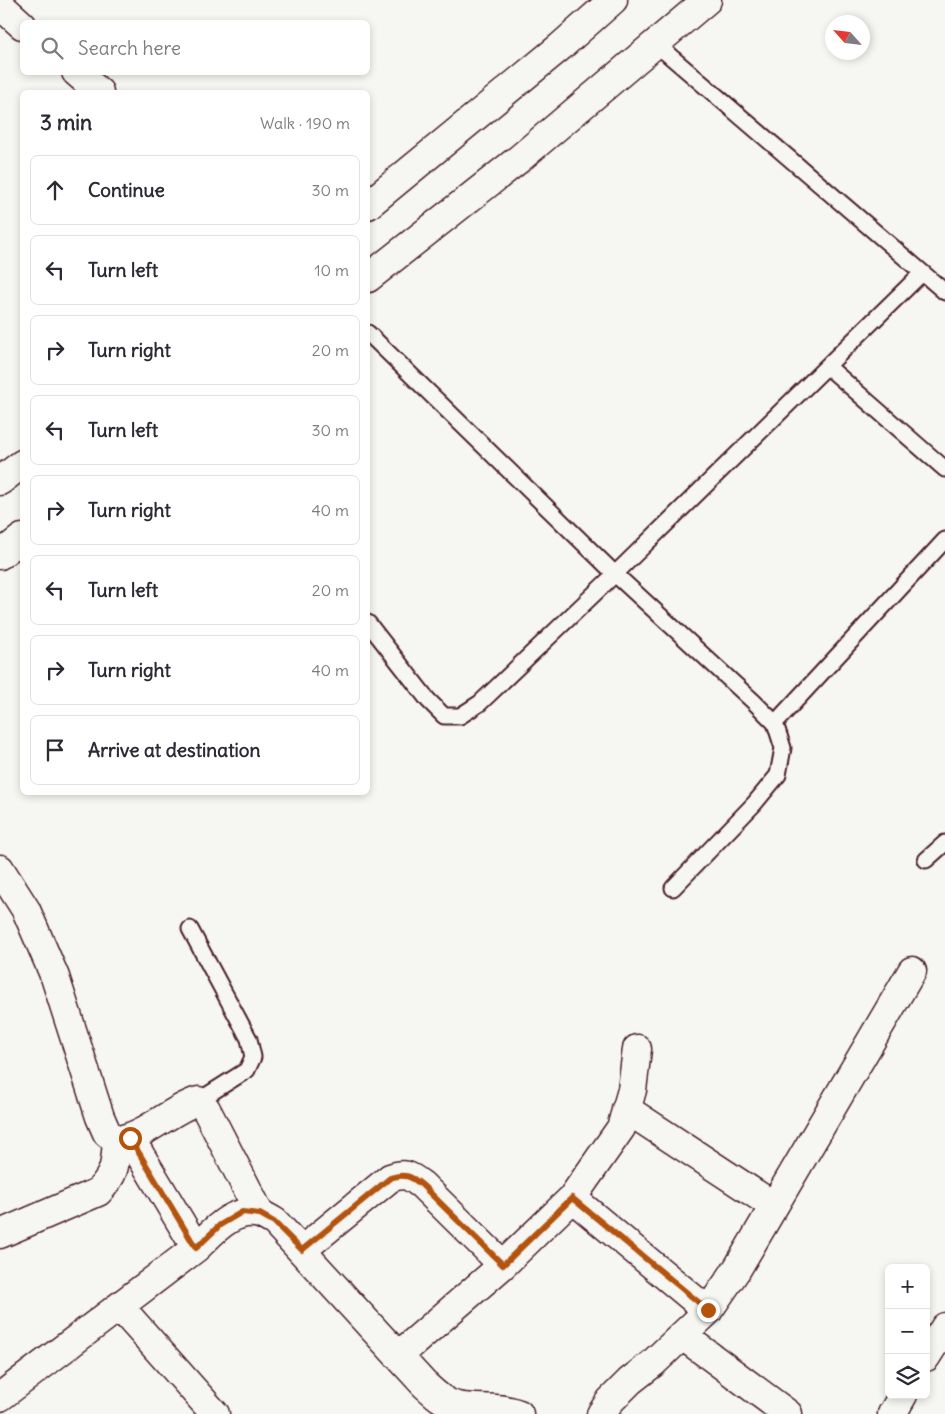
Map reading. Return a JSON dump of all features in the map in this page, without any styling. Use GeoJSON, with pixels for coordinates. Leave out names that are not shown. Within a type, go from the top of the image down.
{"type":"FeatureCollection","features":[{"type":"Feature","properties":{"kind":"main road"},"geometry":{"type":"LineString","coordinates":[[370,202],[613,0]]}},
{"type":"Feature","properties":{"kind":"main road"},"geometry":{"type":"LineString","coordinates":[[370,276],[519,159],[707,0]]}},
{"type":"Feature","properties":{"kind":"main road"},"geometry":{"type":"LineString","coordinates":[[0,5],[20,23]]}},
{"type":"Feature","properties":{"kind":"main road"},"geometry":{"type":"LineString","coordinates":[[79,75],[97,90]]}},
{"type":"Feature","properties":{"kind":"main road"},"geometry":{"type":"LineString","coordinates":[[0,481],[20,466]]}},
{"type":"Feature","properties":{"kind":"main road"},"geometry":{"type":"LineString","coordinates":[[0,555],[20,540]]}},
{"type":"Feature","properties":{"kind":"main road"},"geometry":{"type":"LineString","coordinates":[[0,869],[26,910],[52,969],[100,1117],[107,1133],[123,1139],[196,1248]]}},
{"type":"Feature","properties":{"kind":"main road"},"geometry":{"type":"LineString","coordinates":[[601,1414],[630,1381],[682,1336],[708,1310],[737,1269],[912,971]]}},
{"type":"Feature","properties":{"kind":"main road"},"geometry":{"type":"LineString","coordinates":[[398,1356],[503,1265],[572,1198],[621,1128],[632,1090],[637,1049]]}},
{"type":"Feature","properties":{"kind":"main road"},"geometry":{"type":"LineString","coordinates":[[0,1234],[98,1192],[109,1181],[123,1139],[185,1105],[198,1101],[206,1109],[260,1214]]}},
{"type":"Feature","properties":{"kind":"main road"},"geometry":{"type":"LineString","coordinates":[[626,1109],[774,1206]]}},
{"type":"Feature","properties":{"kind":"main road"},"geometry":{"type":"LineString","coordinates":[[302,1250],[390,1178],[400,1174],[411,1176],[422,1185],[503,1265]]}},
{"type":"Feature","properties":{"kind":"main road"},"geometry":{"type":"LineString","coordinates":[[572,1198],[708,1310]]}},
{"type":"Feature","properties":{"kind":"main road"},"geometry":{"type":"LineString","coordinates":[[0,1397],[196,1248],[220,1225],[242,1212],[260,1214],[274,1222],[302,1250],[424,1384],[432,1406],[494,1408],[520,1414]]}},
{"type":"Feature","properties":{"kind":"main road"},"geometry":{"type":"LineString","coordinates":[[120,1307],[215,1414]]}},
{"type":"Feature","properties":{"kind":"main road"},"geometry":{"type":"LineString","coordinates":[[928,1354],[945,1327]]}},
{"type":"Feature","properties":{"kind":"main road"},"geometry":{"type":"LineString","coordinates":[[682,1336],[788,1414]]}},
{"type":"Feature","properties":{"kind":"main road"},"geometry":{"type":"LineString","coordinates":[[892,1414],[901,1399]]}},
{"type":"Feature","properties":{"kind":"lane"},"geometry":{"type":"LineString","coordinates":[[656,44],[922,273],[943,286]]}},
{"type":"Feature","properties":{"kind":"lane"},"geometry":{"type":"LineString","coordinates":[[370,626],[428,700],[444,716],[460,716],[480,702],[615,574],[922,273]]}},
{"type":"Feature","properties":{"kind":"lane"},"geometry":{"type":"LineString","coordinates":[[370,335],[615,574],[775,723],[783,748],[778,775],[754,804],[673,888]]}},
{"type":"Feature","properties":{"kind":"lane"},"geometry":{"type":"LineString","coordinates":[[827,366],[945,469]]}},
{"type":"Feature","properties":{"kind":"lane"},"geometry":{"type":"LineString","coordinates":[[775,723],[945,540]]}},
{"type":"Feature","properties":{"kind":"lane"},"geometry":{"type":"LineString","coordinates":[[926,860],[945,843]]}},
{"type":"Feature","properties":{"kind":"lane"},"geometry":{"type":"LineString","coordinates":[[190,929],[249,1039],[253,1057],[247,1070],[198,1101]]}},
{"type":"Feature","properties":{"kind":"route"},"geometry":{"type":"LineString","coordinates":[[130,1138],[196,1248],[220,1225],[242,1212],[260,1214],[274,1222],[302,1250],[390,1178],[400,1174],[411,1176],[422,1185],[503,1265],[572,1198],[708,1310]]}}]}
